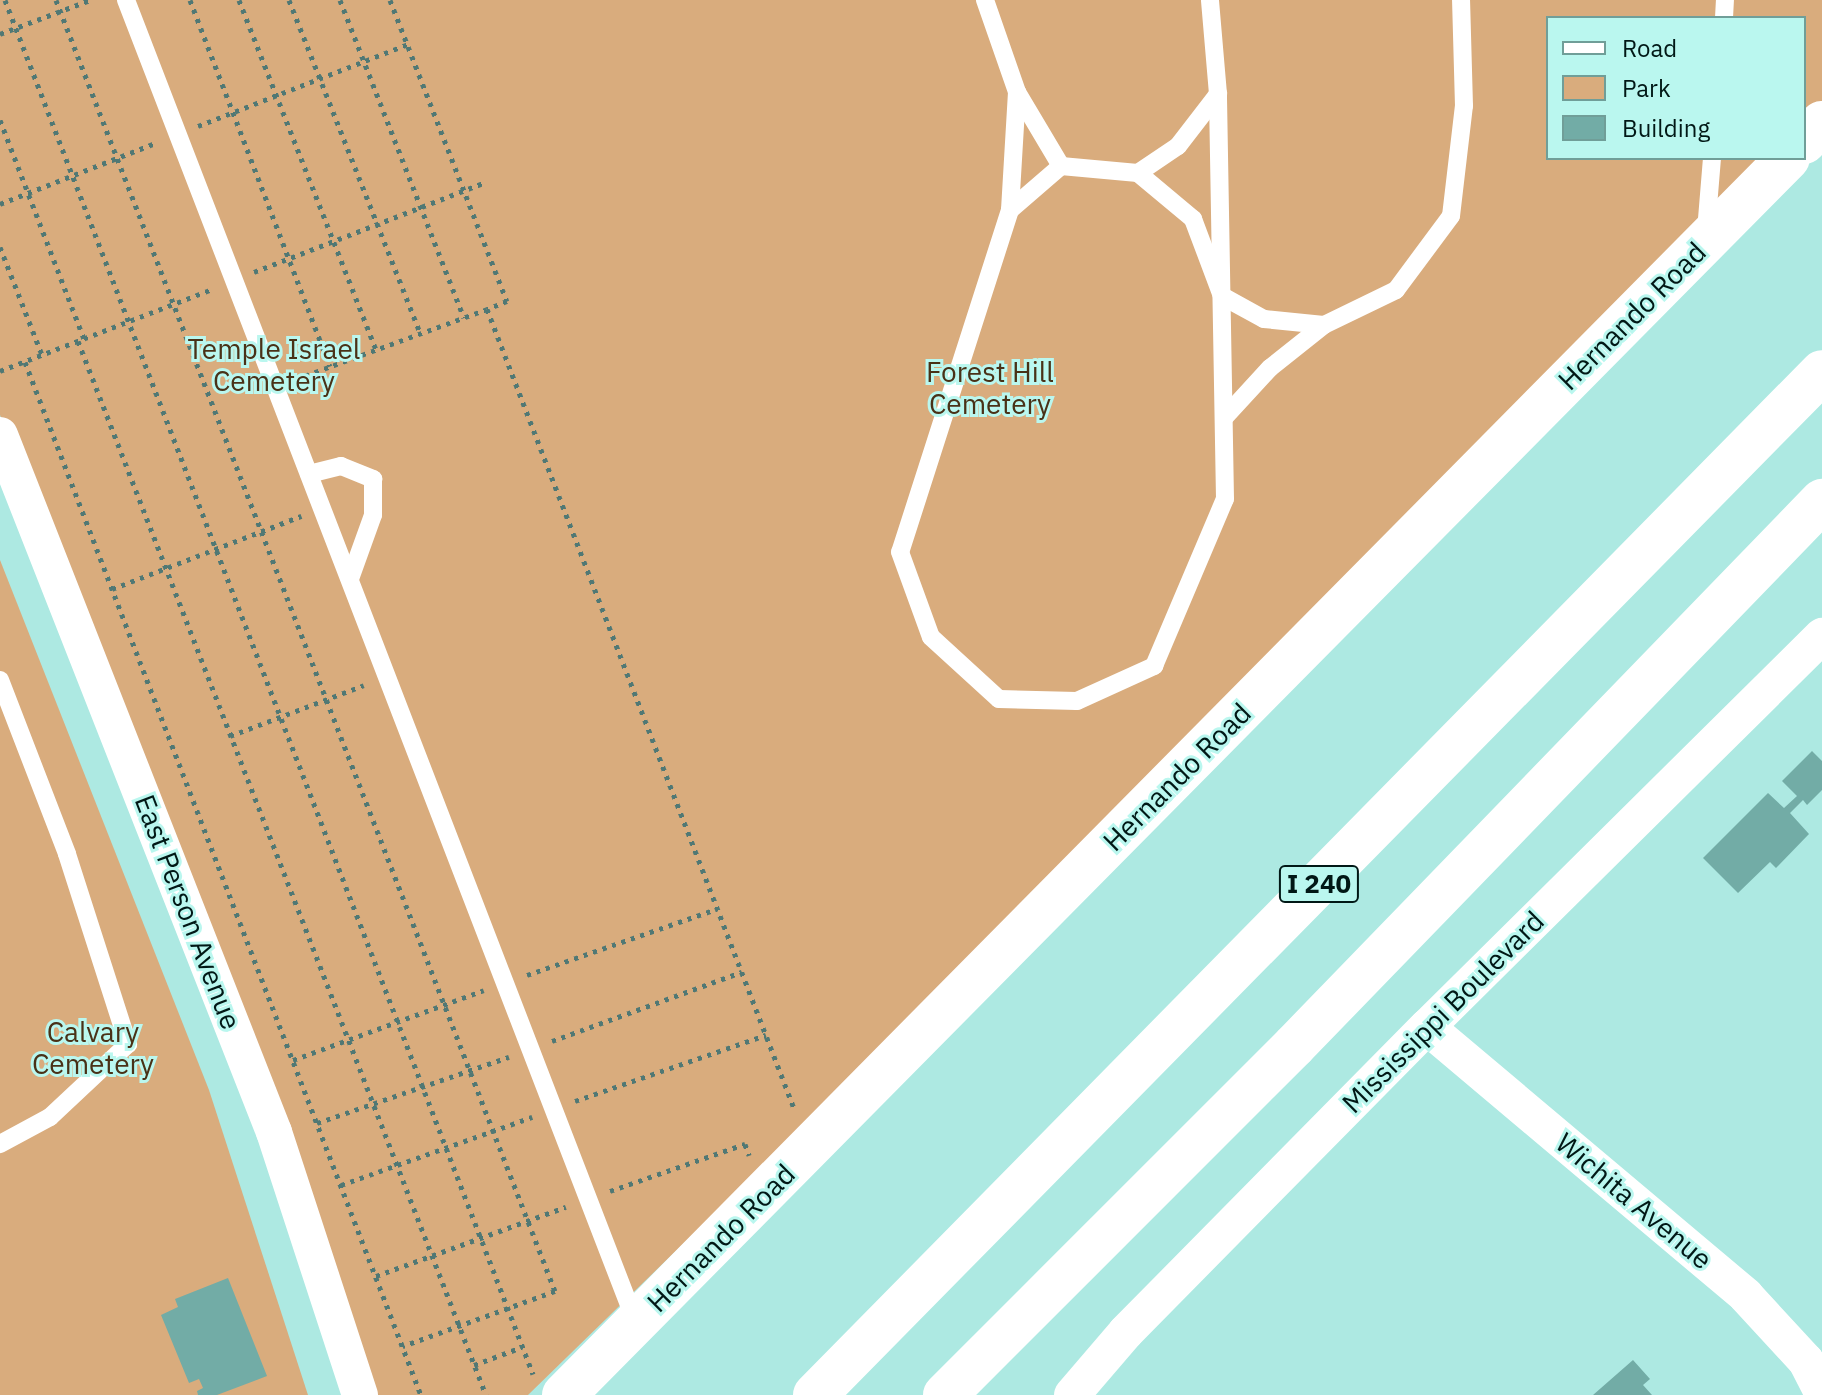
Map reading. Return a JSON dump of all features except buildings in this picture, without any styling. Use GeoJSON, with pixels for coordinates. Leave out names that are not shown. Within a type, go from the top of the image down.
{"type":"FeatureCollection","features":[{"type":"Feature","properties":{"kind":"main road"},"geometry":{"type":"LineString","coordinates":[[1806,140],[1822,123]]}},
{"type":"Feature","properties":{"kind":"main road","name":"Hernando Road"},"geometry":{"type":"LineString","coordinates":[[549,1385],[636,1323],[1786,160]]}},
{"type":"Feature","properties":{"kind":"main road","name":"I 240"},"geometry":{"type":"LineString","coordinates":[[815,1395],[1822,372]]}},
{"type":"Feature","properties":{"kind":"main road"},"geometry":{"type":"LineString","coordinates":[[945,1395],[1305,1035],[1822,501]]}},
{"type":"Feature","properties":{"kind":"street","name":"East Person Avenue"},"geometry":{"type":"LineString","coordinates":[[0,435],[274,1132],[360,1395]]}},
{"type":"Feature","properties":{"kind":"street","name":"Mississippi Boulevard"},"geometry":{"type":"LineString","coordinates":[[1072,1395],[1126,1332],[1427,1027],[1822,636]]}},
{"type":"Feature","properties":{"kind":"street","name":"Wichita Avenue"},"geometry":{"type":"LineString","coordinates":[[1427,1027],[1746,1296],[1806,1361],[1822,1392]]}},
{"type":"Feature","properties":{"kind":"lane"},"geometry":{"type":"LineString","coordinates":[[126,0],[636,1323]]}},
{"type":"Feature","properties":{"kind":"lane"},"geometry":{"type":"LineString","coordinates":[[985,0],[1017,92],[1061,166]]}},
{"type":"Feature","properties":{"kind":"lane"},"geometry":{"type":"LineString","coordinates":[[1017,92],[1010,210],[900,552],[931,637],[999,699],[1077,701],[1154,666],[1225,499],[1218,94],[1210,0]]}},
{"type":"Feature","properties":{"kind":"lane"},"geometry":{"type":"LineString","coordinates":[[1224,418],[1270,368],[1324,325],[1396,290],[1451,216],[1464,106],[1461,0]]}},
{"type":"Feature","properties":{"kind":"lane"},"geometry":{"type":"LineString","coordinates":[[1138,173],[1178,146],[1218,94]]}},
{"type":"Feature","properties":{"kind":"lane"},"geometry":{"type":"LineString","coordinates":[[1705,242],[1712,160]]}},
{"type":"Feature","properties":{"kind":"lane"},"geometry":{"type":"LineString","coordinates":[[1010,210],[1061,166],[1138,173],[1193,219],[1222,296],[1264,319],[1324,325]]}},
{"type":"Feature","properties":{"kind":"lane"},"geometry":{"type":"LineString","coordinates":[[309,474],[341,466],[373,479],[373,515],[350,579]]}},
{"type":"Feature","properties":{"kind":"lane"},"geometry":{"type":"LineString","coordinates":[[0,680],[67,854],[128,1044],[50,1117],[0,1144]]}},
{"type":"Feature","properties":{"kind":"path"},"geometry":{"type":"LineString","coordinates":[[5,0],[522,1347],[549,1385]]}},
{"type":"Feature","properties":{"kind":"path"},"geometry":{"type":"LineString","coordinates":[[56,0],[555,1291],[403,1346]]}},
{"type":"Feature","properties":{"kind":"path"},"geometry":{"type":"LineString","coordinates":[[0,34],[90,0]]}},
{"type":"Feature","properties":{"kind":"path"},"geometry":{"type":"LineString","coordinates":[[190,0],[330,366]]}},
{"type":"Feature","properties":{"kind":"path"},"geometry":{"type":"LineString","coordinates":[[239,0],[376,350]]}},
{"type":"Feature","properties":{"kind":"path"},"geometry":{"type":"LineString","coordinates":[[289,0],[420,333]]}},
{"type":"Feature","properties":{"kind":"path"},"geometry":{"type":"LineString","coordinates":[[340,0],[464,318]]}},
{"type":"Feature","properties":{"kind":"path"},"geometry":{"type":"LineString","coordinates":[[275,387],[507,301],[390,0]]}},
{"type":"Feature","properties":{"kind":"path"},"geometry":{"type":"LineString","coordinates":[[0,204],[408,44]]}},
{"type":"Feature","properties":{"kind":"path"},"geometry":{"type":"LineString","coordinates":[[0,120],[165,568],[486,1395]]}},
{"type":"Feature","properties":{"kind":"path"},"geometry":{"type":"LineString","coordinates":[[0,371],[486,182]]}},
{"type":"Feature","properties":{"kind":"path"},"geometry":{"type":"LineString","coordinates":[[0,247],[42,355]]}},
{"type":"Feature","properties":{"kind":"path"},"geometry":{"type":"LineString","coordinates":[[487,309],[809,1149]]}},
{"type":"Feature","properties":{"kind":"path"},"geometry":{"type":"LineString","coordinates":[[25,362],[421,1395]]}},
{"type":"Feature","properties":{"kind":"path"},"geometry":{"type":"LineString","coordinates":[[112,589],[322,507]]}},
{"type":"Feature","properties":{"kind":"path"},"geometry":{"type":"LineString","coordinates":[[230,736],[387,676]]}},
{"type":"Feature","properties":{"kind":"path"},"geometry":{"type":"LineString","coordinates":[[474,1365],[522,1347]]}},
{"type":"Feature","properties":{"kind":"green space"},"geometry":{"type":"Polygon","coordinates":[[[0,0],[1822,0],[1822,102],[1806,118],[1806,16],[1546,16],[1546,160],[1764,160],[841,1090],[528,1395],[373,1395],[0,415],[0,0]]]}},
{"type":"Feature","properties":{"kind":"green space","name":"Calvary Cemetery"},"geometry":{"type":"Polygon","coordinates":[[[0,560],[209,1090],[308,1395],[0,1395],[0,560]]]}},
{"type":"Feature","properties":{"kind":"park label","name":"Temple Israel Cemetery"},"geometry":{"type":"Point","coordinates":[274,365]}},
{"type":"Feature","properties":{"kind":"park label","name":"Forest Hill Cemetery"},"geometry":{"type":"Point","coordinates":[990,388]}}]}
